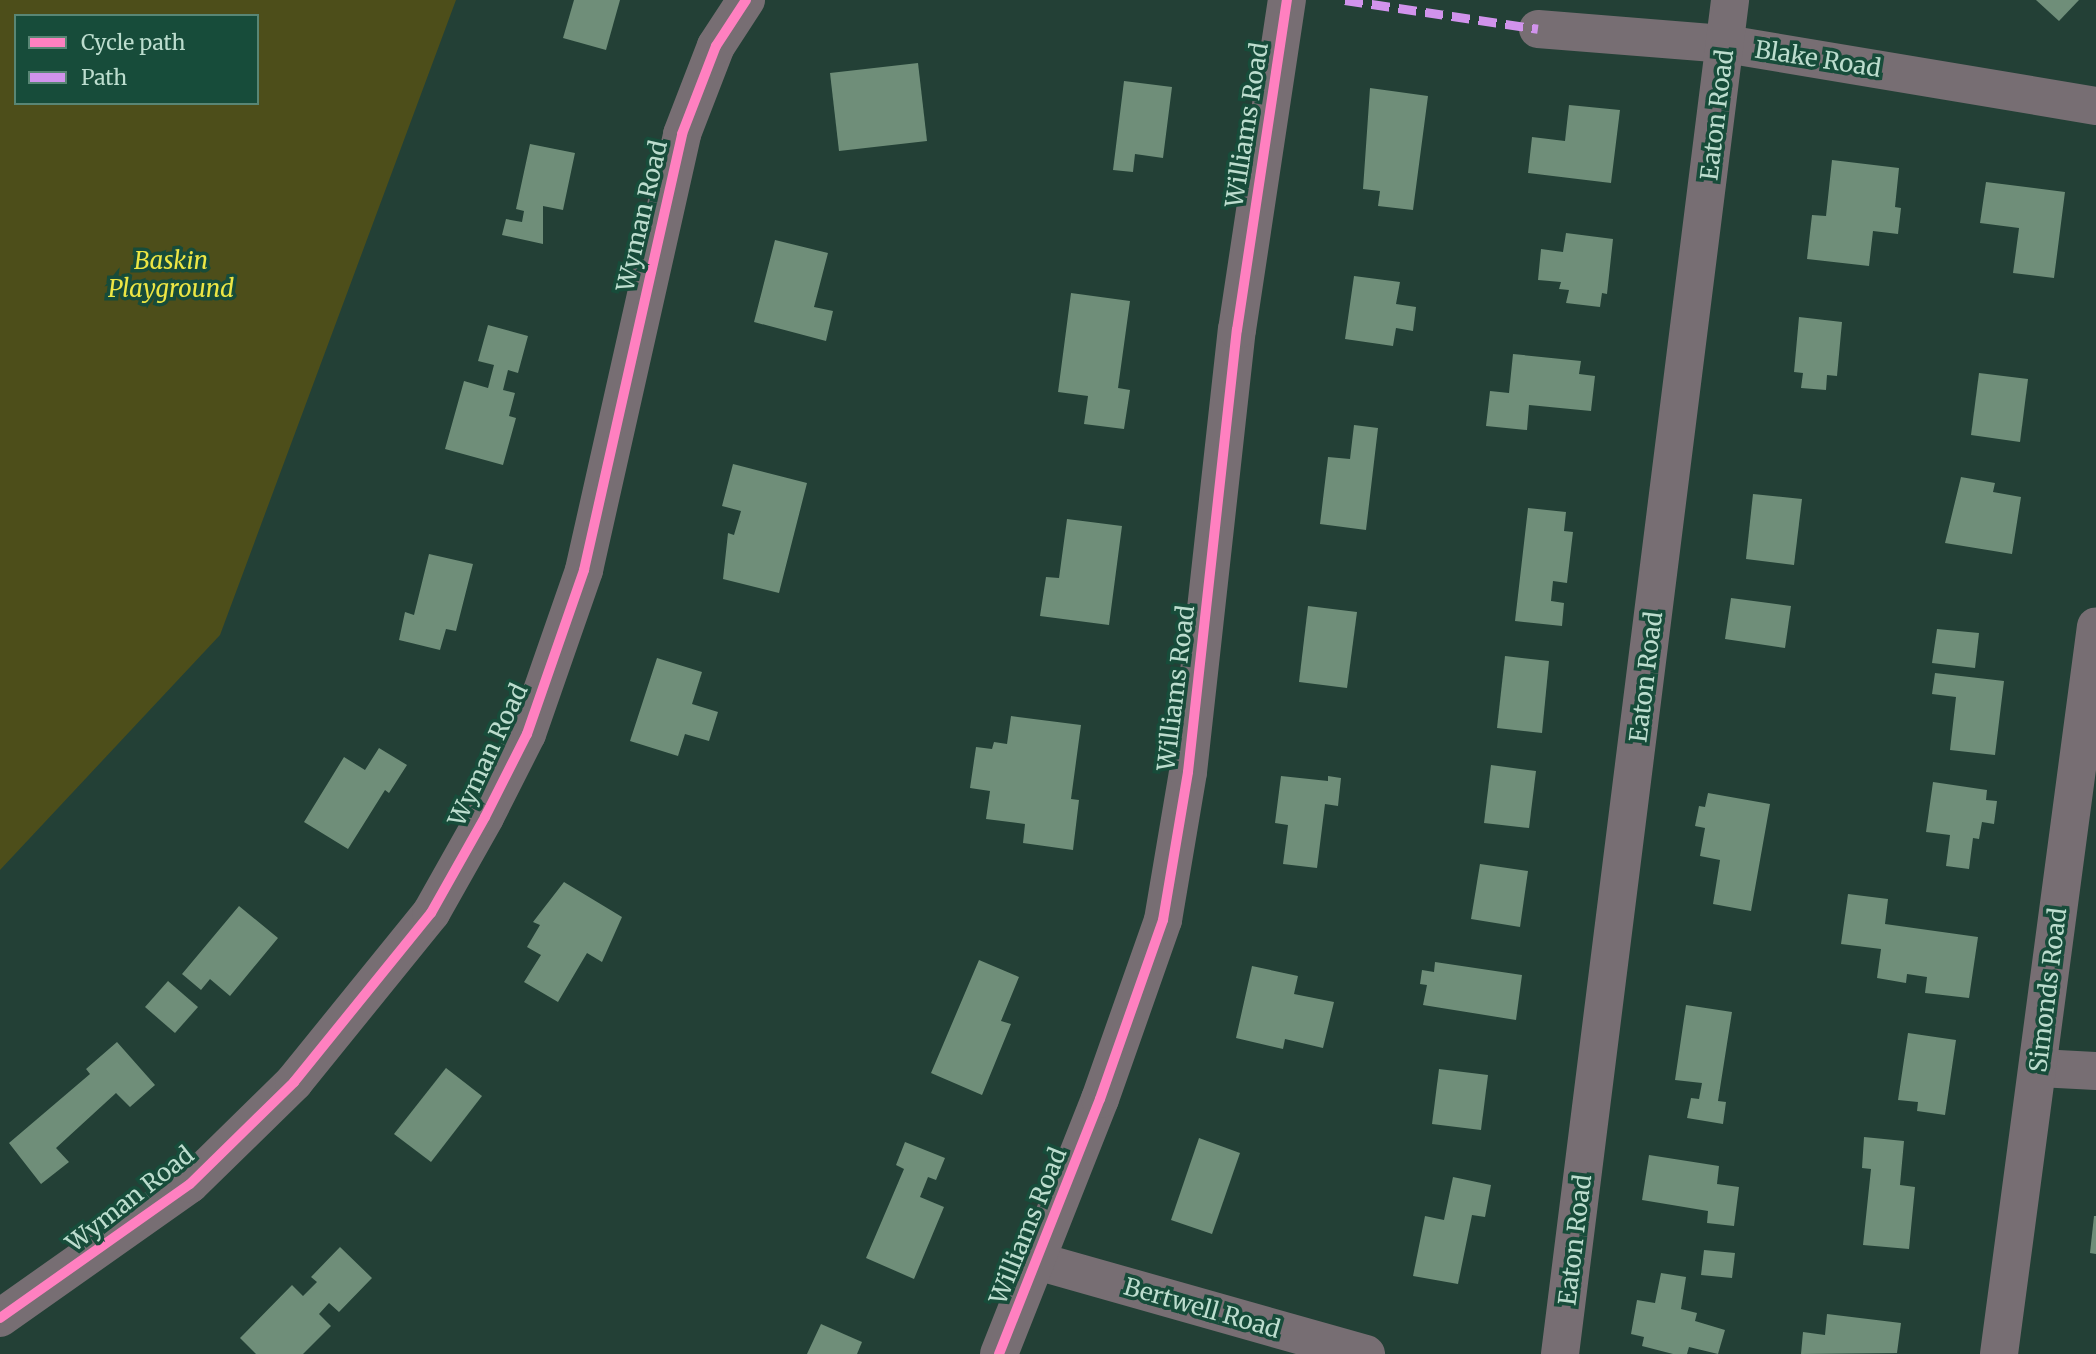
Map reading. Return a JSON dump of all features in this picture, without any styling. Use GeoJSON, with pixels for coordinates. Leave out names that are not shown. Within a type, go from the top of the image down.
{"type":"FeatureCollection","features":[{"type":"Feature","properties":{"kind":"street","name":"Wyman Road"},"geometry":{"type":"LineString","coordinates":[[0,1318],[190,1184],[294,1082],[431,913],[485,817],[527,734],[584,570],[682,134],[716,46],[746,0]]}},
{"type":"Feature","properties":{"kind":"street","name":"Williams Road"},"geometry":{"type":"LineString","coordinates":[[999,1354],[1037,1261],[1163,920],[1188,772],[1237,330],[1287,0]]}},
{"type":"Feature","properties":{"kind":"street","name":"Eaton Road"},"geometry":{"type":"LineString","coordinates":[[1560,1354],[1730,0]]}},
{"type":"Feature","properties":{"kind":"street","name":"Blake Road"},"geometry":{"type":"LineString","coordinates":[[1538,29],[1726,44],[2096,106]]}},
{"type":"Feature","properties":{"kind":"street","name":"Simonds Road"},"geometry":{"type":"LineString","coordinates":[[1999,1354],[2096,626]]}},
{"type":"Feature","properties":{"kind":"street"},"geometry":{"type":"LineString","coordinates":[[2039,1068],[2096,1071]]}},
{"type":"Feature","properties":{"kind":"street","name":"Bertwell Road"},"geometry":{"type":"LineString","coordinates":[[1037,1261],[1366,1354]]}},
{"type":"Feature","properties":{"kind":"green space","name":"Baskin Playground"},"geometry":{"type":"Polygon","coordinates":[[[0,0],[456,0],[220,635],[0,870],[0,0]]]}},
{"type":"Feature","properties":{"kind":"building"},"geometry":{"type":"Polygon","coordinates":[[[574,0],[620,0],[606,50],[563,38],[574,0]]]}},
{"type":"Feature","properties":{"kind":"building"},"geometry":{"type":"Polygon","coordinates":[[[2036,0],[2079,0],[2059,21],[2036,0]]]}},
{"type":"Feature","properties":{"kind":"building"},"geometry":{"type":"Polygon","coordinates":[[[918,63],[927,141],[839,151],[830,73],[918,63]]]}},
{"type":"Feature","properties":{"kind":"building"},"geometry":{"type":"Polygon","coordinates":[[[1124,81],[1172,87],[1163,158],[1135,154],[1133,172],[1113,170],[1124,81]]]}},
{"type":"Feature","properties":{"kind":"building"},"geometry":{"type":"Polygon","coordinates":[[[1370,88],[1428,96],[1413,210],[1378,206],[1380,191],[1363,189],[1370,88]]]}},
{"type":"Feature","properties":{"kind":"building"},"geometry":{"type":"Polygon","coordinates":[[[1569,105],[1620,110],[1611,183],[1528,173],[1532,137],[1565,141],[1569,105]]]}},
{"type":"Feature","properties":{"kind":"building"},"geometry":{"type":"Polygon","coordinates":[[[530,144],[575,153],[563,210],[543,206],[543,244],[502,235],[506,219],[522,222],[524,211],[516,209],[530,144]]]}},
{"type":"Feature","properties":{"kind":"building"},"geometry":{"type":"Polygon","coordinates":[[[1832,160],[1899,168],[1895,207],[1901,208],[1898,234],[1873,231],[1869,266],[1807,259],[1812,215],[1826,216],[1832,160]]]}},
{"type":"Feature","properties":{"kind":"building"},"geometry":{"type":"Polygon","coordinates":[[[1986,182],[2065,192],[2054,278],[2013,273],[2019,228],[1980,223],[1986,182]]]}},
{"type":"Feature","properties":{"kind":"building"},"geometry":{"type":"Polygon","coordinates":[[[1566,233],[1613,239],[1607,294],[1602,293],[1600,307],[1566,303],[1569,290],[1559,289],[1561,282],[1538,280],[1541,249],[1563,252],[1566,233]]]}},
{"type":"Feature","properties":{"kind":"building"},"geometry":{"type":"Polygon","coordinates":[[[775,240],[828,253],[814,307],[833,311],[826,341],[754,322],[775,240]]]}},
{"type":"Feature","properties":{"kind":"building"},"geometry":{"type":"Polygon","coordinates":[[[1354,276],[1400,282],[1396,304],[1416,307],[1413,331],[1396,328],[1393,346],[1345,339],[1354,276]]]}},
{"type":"Feature","properties":{"kind":"building"},"geometry":{"type":"Polygon","coordinates":[[[1071,293],[1130,301],[1118,388],[1130,390],[1124,429],[1084,424],[1088,396],[1058,392],[1071,293]]]}},
{"type":"Feature","properties":{"kind":"building"},"geometry":{"type":"Polygon","coordinates":[[[1799,317],[1842,322],[1837,376],[1827,375],[1826,390],[1801,388],[1803,373],[1794,372],[1799,317]]]}},
{"type":"Feature","properties":{"kind":"building"},"geometry":{"type":"Polygon","coordinates":[[[488,325],[528,336],[518,373],[508,370],[503,390],[515,393],[509,416],[516,418],[503,465],[445,449],[464,381],[488,388],[494,365],[478,361],[488,325]]]}},
{"type":"Feature","properties":{"kind":"building"},"geometry":{"type":"Polygon","coordinates":[[[1513,354],[1581,361],[1579,374],[1595,376],[1591,411],[1529,405],[1527,430],[1486,426],[1490,391],[1509,393],[1513,354]]]}},
{"type":"Feature","properties":{"kind":"building"},"geometry":{"type":"Polygon","coordinates":[[[1979,373],[2028,379],[2020,442],[1971,435],[1979,373]]]}},
{"type":"Feature","properties":{"kind":"building"},"geometry":{"type":"Polygon","coordinates":[[[1354,425],[1378,428],[1366,530],[1320,524],[1328,457],[1350,459],[1354,425]]]}},
{"type":"Feature","properties":{"kind":"building"},"geometry":{"type":"Polygon","coordinates":[[[733,464],[807,483],[779,593],[723,579],[728,533],[734,535],[741,511],[722,506],[733,464]]]}},
{"type":"Feature","properties":{"kind":"building"},"geometry":{"type":"Polygon","coordinates":[[[1961,477],[1995,483],[1993,492],[2021,497],[2012,554],[1945,543],[1961,477]]]}},
{"type":"Feature","properties":{"kind":"building"},"geometry":{"type":"Polygon","coordinates":[[[1753,494],[1802,499],[1794,565],[1746,559],[1753,494]]]}},
{"type":"Feature","properties":{"kind":"building"},"geometry":{"type":"Polygon","coordinates":[[[1528,508],[1566,512],[1564,531],[1573,532],[1567,583],[1553,581],[1551,601],[1564,603],[1562,626],[1515,621],[1528,508]]]}},
{"type":"Feature","properties":{"kind":"building"},"geometry":{"type":"Polygon","coordinates":[[[1067,519],[1122,526],[1109,625],[1040,616],[1046,577],[1059,578],[1067,519]]]}},
{"type":"Feature","properties":{"kind":"building"},"geometry":{"type":"Polygon","coordinates":[[[429,554],[473,564],[456,631],[446,629],[440,650],[399,640],[405,612],[414,615],[429,554]]]}},
{"type":"Feature","properties":{"kind":"building"},"geometry":{"type":"Polygon","coordinates":[[[1731,598],[1791,606],[1785,648],[1725,639],[1731,598]]]}},
{"type":"Feature","properties":{"kind":"building"},"geometry":{"type":"Polygon","coordinates":[[[1308,606],[1357,612],[1347,688],[1299,682],[1308,606]]]}},
{"type":"Feature","properties":{"kind":"building"},"geometry":{"type":"Polygon","coordinates":[[[1937,629],[1979,633],[1975,668],[1932,663],[1937,629]]]}},
{"type":"Feature","properties":{"kind":"building"},"geometry":{"type":"Polygon","coordinates":[[[1505,656],[1549,661],[1542,733],[1497,728],[1505,656]]]}},
{"type":"Feature","properties":{"kind":"building"},"geometry":{"type":"Polygon","coordinates":[[[657,658],[702,672],[692,704],[718,712],[709,741],[685,734],[678,756],[630,741],[657,658]]]}},
{"type":"Feature","properties":{"kind":"building"},"geometry":{"type":"Polygon","coordinates":[[[1935,673],[2004,681],[1995,755],[1950,750],[1956,697],[1932,694],[1935,673]]]}},
{"type":"Feature","properties":{"kind":"building"},"geometry":{"type":"Polygon","coordinates":[[[1011,716],[1081,725],[1071,799],[1079,800],[1073,850],[1023,843],[1025,824],[986,819],[990,791],[970,788],[976,747],[992,749],[994,742],[1007,744],[1011,716]]]}},
{"type":"Feature","properties":{"kind":"building"},"geometry":{"type":"Polygon","coordinates":[[[379,748],[407,765],[389,793],[385,790],[348,849],[304,822],[344,757],[365,770],[379,748]]]}},
{"type":"Feature","properties":{"kind":"building"},"geometry":{"type":"Polygon","coordinates":[[[1491,765],[1536,771],[1529,828],[1484,823],[1491,765]]]}},
{"type":"Feature","properties":{"kind":"building"},"geometry":{"type":"Polygon","coordinates":[[[1281,776],[1328,781],[1328,776],[1341,778],[1338,806],[1325,804],[1317,868],[1283,864],[1288,825],[1275,823],[1281,776]]]}},
{"type":"Feature","properties":{"kind":"building"},"geometry":{"type":"Polygon","coordinates":[[[1933,782],[1987,790],[1986,800],[1997,801],[1994,824],[1982,822],[1979,839],[1973,838],[1969,869],[1946,866],[1950,835],[1926,832],[1933,782]]]}},
{"type":"Feature","properties":{"kind":"building"},"geometry":{"type":"Polygon","coordinates":[[[1708,793],[1770,804],[1751,911],[1713,904],[1720,860],[1700,856],[1705,828],[1695,826],[1699,806],[1705,807],[1708,793]]]}},
{"type":"Feature","properties":{"kind":"building"},"geometry":{"type":"Polygon","coordinates":[[[1480,864],[1528,871],[1520,927],[1471,919],[1480,864]]]}},
{"type":"Feature","properties":{"kind":"building"},"geometry":{"type":"Polygon","coordinates":[[[564,882],[622,917],[602,962],[587,953],[558,1002],[524,982],[541,955],[527,947],[540,925],[533,922],[564,882]]]}},
{"type":"Feature","properties":{"kind":"building"},"geometry":{"type":"Polygon","coordinates":[[[1848,894],[1888,899],[1885,924],[1978,937],[1969,998],[1925,993],[1927,977],[1907,974],[1906,983],[1877,978],[1881,949],[1841,944],[1848,894]]]}},
{"type":"Feature","properties":{"kind":"building"},"geometry":{"type":"Polygon","coordinates":[[[239,906],[278,938],[230,996],[210,979],[201,990],[182,974],[239,906]]]}},
{"type":"Feature","properties":{"kind":"building"},"geometry":{"type":"Polygon","coordinates":[[[979,960],[1019,977],[1001,1021],[1011,1024],[982,1095],[931,1073],[979,960]]]}},
{"type":"Feature","properties":{"kind":"building"},"geometry":{"type":"Polygon","coordinates":[[[1435,962],[1522,975],[1516,1020],[1423,1005],[1427,985],[1420,984],[1422,970],[1434,972],[1435,962]]]}},
{"type":"Feature","properties":{"kind":"building"},"geometry":{"type":"Polygon","coordinates":[[[1252,966],[1298,976],[1294,994],[1334,1002],[1323,1048],[1285,1039],[1283,1049],[1236,1038],[1252,966]]]}},
{"type":"Feature","properties":{"kind":"building"},"geometry":{"type":"Polygon","coordinates":[[[168,981],[198,1007],[175,1033],[145,1007],[168,981]]]}},
{"type":"Feature","properties":{"kind":"building"},"geometry":{"type":"Polygon","coordinates":[[[1686,1005],[1732,1012],[1718,1101],[1726,1102],[1723,1124],[1687,1118],[1691,1098],[1699,1099],[1702,1083],[1675,1080],[1686,1005]]]}},
{"type":"Feature","properties":{"kind":"building"},"geometry":{"type":"Polygon","coordinates":[[[1908,1033],[1956,1040],[1945,1115],[1917,1111],[1918,1102],[1898,1100],[1908,1033]]]}},
{"type":"Feature","properties":{"kind":"building"},"geometry":{"type":"Polygon","coordinates":[[[117,1042],[155,1085],[130,1107],[116,1093],[56,1148],[69,1162],[41,1184],[9,1143],[90,1074],[86,1069],[117,1042]]]}},
{"type":"Feature","properties":{"kind":"building"},"geometry":{"type":"Polygon","coordinates":[[[446,1068],[482,1096],[431,1162],[394,1134],[446,1068]]]}},
{"type":"Feature","properties":{"kind":"building"},"geometry":{"type":"Polygon","coordinates":[[[1439,1069],[1488,1075],[1481,1130],[1432,1124],[1439,1069]]]}},
{"type":"Feature","properties":{"kind":"building"},"geometry":{"type":"Polygon","coordinates":[[[1864,1137],[1904,1141],[1900,1185],[1915,1187],[1909,1249],[1863,1245],[1871,1169],[1862,1168],[1864,1137]]]}},
{"type":"Feature","properties":{"kind":"building"},"geometry":{"type":"Polygon","coordinates":[[[1199,1138],[1240,1153],[1212,1234],[1171,1220],[1199,1138]]]}},
{"type":"Feature","properties":{"kind":"building"},"geometry":{"type":"Polygon","coordinates":[[[905,1142],[945,1158],[936,1180],[928,1177],[920,1197],[944,1207],[914,1279],[866,1258],[904,1169],[896,1165],[905,1142]]]}},
{"type":"Feature","properties":{"kind":"building"},"geometry":{"type":"Polygon","coordinates":[[[1649,1155],[1719,1166],[1717,1184],[1739,1187],[1734,1226],[1707,1223],[1708,1211],[1642,1200],[1649,1155]]]}},
{"type":"Feature","properties":{"kind":"building"},"geometry":{"type":"Polygon","coordinates":[[[1453,1177],[1491,1185],[1485,1217],[1472,1215],[1458,1284],[1413,1276],[1425,1216],[1444,1220],[1453,1177]]]}},
{"type":"Feature","properties":{"kind":"building"},"geometry":{"type":"Polygon","coordinates":[[[2096,1216],[2096,1254],[2090,1253],[2096,1216]]]}},
{"type":"Feature","properties":{"kind":"building"},"geometry":{"type":"Polygon","coordinates":[[[340,1247],[372,1278],[339,1312],[329,1303],[319,1314],[331,1326],[303,1354],[256,1354],[240,1338],[292,1285],[303,1296],[317,1282],[311,1277],[340,1247]]]}},
{"type":"Feature","properties":{"kind":"building"},"geometry":{"type":"Polygon","coordinates":[[[1704,1250],[1735,1253],[1732,1278],[1701,1275],[1704,1250]]]}},
{"type":"Feature","properties":{"kind":"building"},"geometry":{"type":"Polygon","coordinates":[[[1661,1273],[1686,1277],[1681,1309],[1697,1313],[1695,1321],[1725,1330],[1718,1354],[1689,1347],[1687,1354],[1673,1354],[1642,1346],[1644,1337],[1631,1334],[1637,1300],[1655,1303],[1661,1273]]]}},
{"type":"Feature","properties":{"kind":"building"},"geometry":{"type":"Polygon","coordinates":[[[1827,1314],[1901,1323],[1897,1353],[1801,1354],[1803,1332],[1825,1335],[1827,1314]]]}},
{"type":"Feature","properties":{"kind":"building"},"geometry":{"type":"Polygon","coordinates":[[[821,1324],[862,1342],[857,1354],[807,1354],[821,1324]]]}},
{"type":"Feature","properties":{"kind":"marked path"},"geometry":{"type":"LineString","coordinates":[[1345,0],[1538,29]]}},
{"type":"Feature","properties":{"kind":"cycle path"},"geometry":{"type":"LineString","coordinates":[[0,1318],[190,1184],[294,1082],[431,913],[485,817],[527,734],[584,570],[682,134],[716,46],[746,0]]}},
{"type":"Feature","properties":{"kind":"cycle path"},"geometry":{"type":"LineString","coordinates":[[999,1354],[1100,1099],[1163,920],[1188,772],[1237,330],[1287,0]]}}]}
